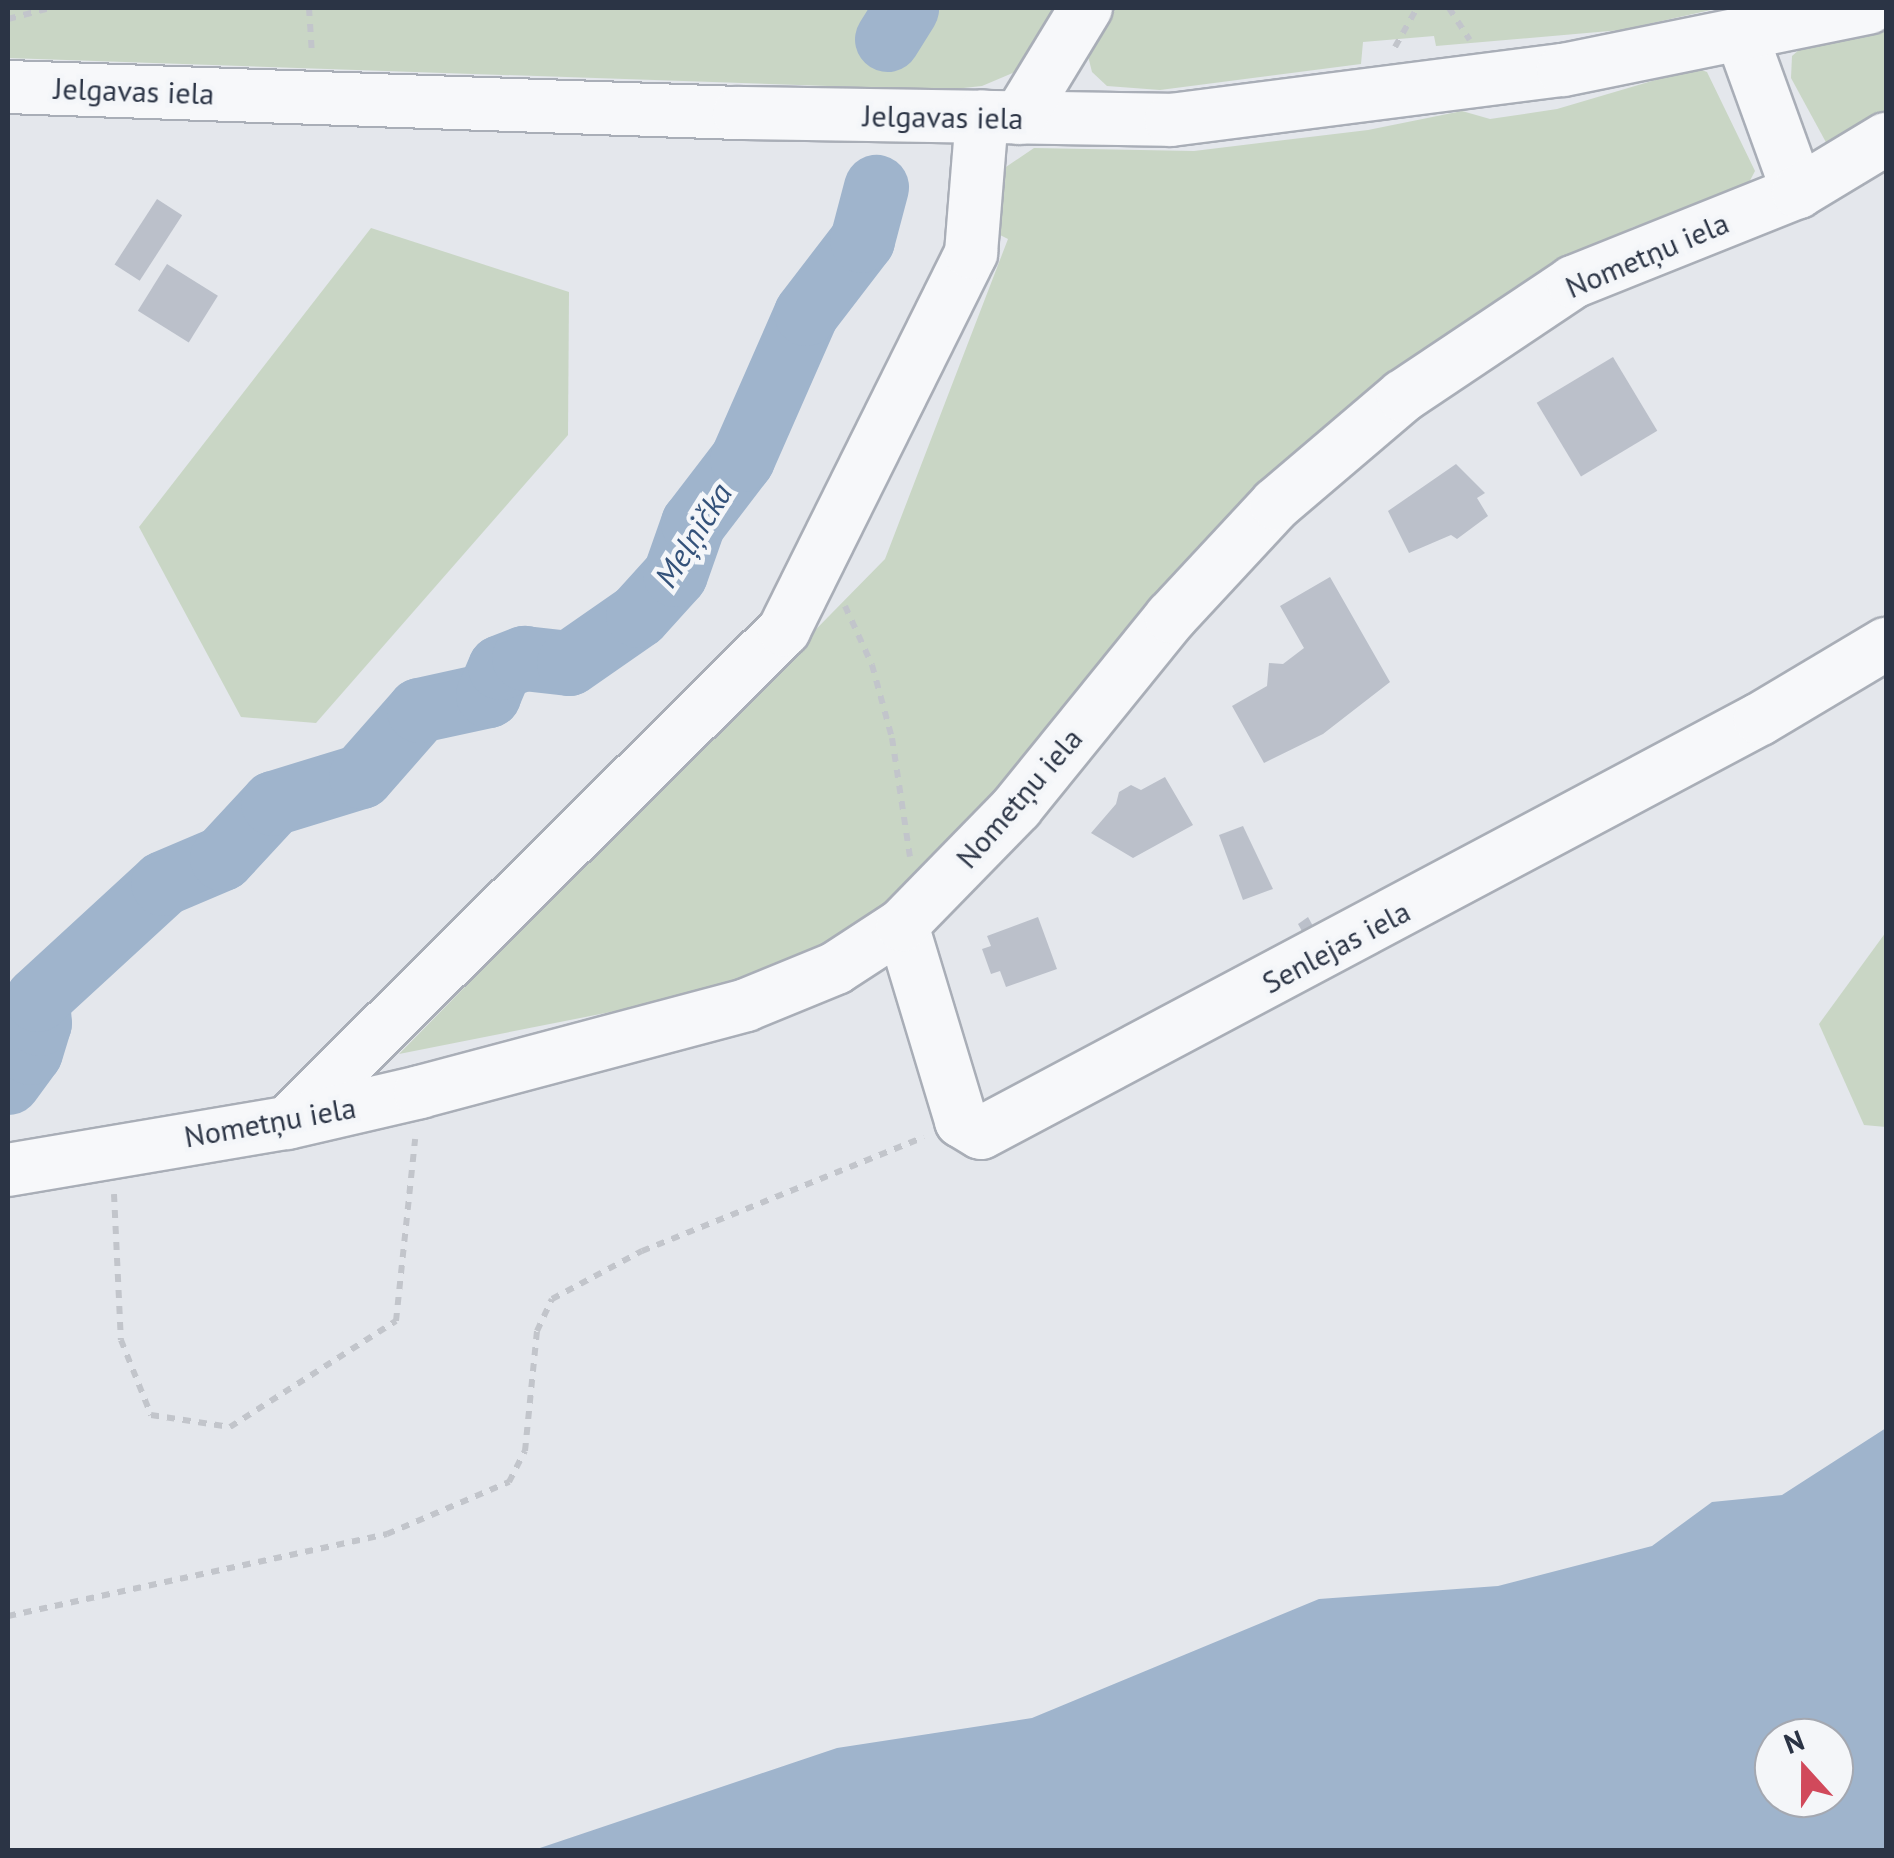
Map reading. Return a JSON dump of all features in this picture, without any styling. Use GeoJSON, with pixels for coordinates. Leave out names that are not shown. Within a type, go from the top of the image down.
{"type":"FeatureCollection","features":[{"type":"Feature","properties":{"kind":"street"},"geometry":{"type":"LineString","coordinates":[[287,1123],[784,630],[970,253],[1000,117],[1086,8]]}},
{"type":"Feature","properties":{"kind":"street","name":"Jelgavas iela"},"geometry":{"type":"LineString","coordinates":[[8,87],[1171,120],[1562,70],[1742,37],[1870,8]]}},
{"type":"Feature","properties":{"kind":"street"},"geometry":{"type":"LineString","coordinates":[[1742,37],[1798,192]]}},
{"type":"Feature","properties":{"kind":"street","name":"Nometņu iela"},"geometry":{"type":"LineString","coordinates":[[8,1170],[112,1148],[287,1123],[420,1092],[792,990],[911,916],[1017,807],[1170,617],[1262,518],[1403,396],[1574,282],[1798,192],[1886,138]]}},
{"type":"Feature","properties":{"kind":"street","name":"Senlejas iela"},"geometry":{"type":"LineString","coordinates":[[961,1121],[980,1132],[1013,1120],[1760,719],[1886,644]]}},
{"type":"Feature","properties":{"kind":"street"},"geometry":{"type":"LineString","coordinates":[[911,916],[961,1121]]}},
{"type":"Feature","properties":{"kind":"path"},"geometry":{"type":"LineString","coordinates":[[8,19],[50,8]]}},
{"type":"Feature","properties":{"kind":"path"},"geometry":{"type":"LineString","coordinates":[[1390,56],[1417,8]]}},
{"type":"Feature","properties":{"kind":"path"},"geometry":{"type":"LineString","coordinates":[[1449,8],[1476,49]]}},
{"type":"Feature","properties":{"kind":"path"},"geometry":{"type":"LineString","coordinates":[[823,551],[872,664],[892,738],[911,916]]}},
{"type":"Feature","properties":{"kind":"path"},"geometry":{"type":"LineString","coordinates":[[112,1148],[121,1340],[134,1380],[151,1416],[230,1427],[396,1321],[420,1092]]}},
{"type":"Feature","properties":{"kind":"path"},"geometry":{"type":"LineString","coordinates":[[8,1616],[386,1534],[509,1482],[525,1452],[537,1331],[552,1299],[642,1251],[961,1121]]}},
{"type":"Feature","properties":{"kind":"green space"},"geometry":{"type":"Polygon","coordinates":[[[8,8],[1066,8],[1022,69],[982,86],[945,90],[8,58],[8,8]]]}},
{"type":"Feature","properties":{"kind":"green space"},"geometry":{"type":"Polygon","coordinates":[[[1106,8],[1720,8],[1621,30],[1436,46],[1434,36],[1363,42],[1361,64],[1160,90],[1107,86],[1092,72],[1086,48],[1106,8]]]}},
{"type":"Feature","properties":{"kind":"green space"},"geometry":{"type":"Polygon","coordinates":[[[1886,25],[1886,122],[1828,146],[1791,78],[1792,56],[1807,43],[1886,25]]]}},
{"type":"Feature","properties":{"kind":"green space"},"geometry":{"type":"Polygon","coordinates":[[[1696,68],[1707,72],[1755,171],[1742,196],[1633,227],[1516,289],[942,868],[824,951],[681,998],[399,1054],[885,559],[1008,239],[994,232],[1003,169],[1034,148],[1194,151],[1368,130],[1462,111],[1490,119],[1557,109],[1696,68]]]}},
{"type":"Feature","properties":{"kind":"green space"},"geometry":{"type":"Polygon","coordinates":[[[371,228],[569,292],[568,435],[316,723],[241,717],[139,527],[371,228]]]}},
{"type":"Feature","properties":{"kind":"green space"},"geometry":{"type":"Polygon","coordinates":[[[1886,932],[1886,1127],[1864,1125],[1819,1024],[1886,932]]]}},
{"type":"Feature","properties":{"kind":"water"},"geometry":{"type":"Polygon","coordinates":[[[1886,1428],[1886,1850],[534,1850],[837,1748],[1032,1718],[1319,1599],[1498,1586],[1652,1546],[1712,1502],[1782,1495],[1886,1428]]]}},
{"type":"Feature","properties":{"kind":"building"},"geometry":{"type":"Polygon","coordinates":[[[157,199],[182,215],[140,281],[115,264],[157,199]]]}},
{"type":"Feature","properties":{"kind":"building"},"geometry":{"type":"Polygon","coordinates":[[[167,264],[218,296],[189,342],[138,311],[167,264]]]}},
{"type":"Feature","properties":{"kind":"building"},"geometry":{"type":"Polygon","coordinates":[[[1613,357],[1657,431],[1581,477],[1537,403],[1613,357]]]}},
{"type":"Feature","properties":{"kind":"building"},"geometry":{"type":"Polygon","coordinates":[[[1456,464],[1485,493],[1477,498],[1488,516],[1457,539],[1451,535],[1409,553],[1388,511],[1456,464]]]}},
{"type":"Feature","properties":{"kind":"building"},"geometry":{"type":"Polygon","coordinates":[[[1330,577],[1390,682],[1323,734],[1264,763],[1232,706],[1267,686],[1269,663],[1283,664],[1304,648],[1280,606],[1330,577]]]}},
{"type":"Feature","properties":{"kind":"building"},"geometry":{"type":"Polygon","coordinates":[[[1165,777],[1193,825],[1133,858],[1091,833],[1116,804],[1119,792],[1131,785],[1141,790],[1165,777]]]}},
{"type":"Feature","properties":{"kind":"building"},"geometry":{"type":"Polygon","coordinates":[[[1243,826],[1273,889],[1243,900],[1219,835],[1243,826]]]}},
{"type":"Feature","properties":{"kind":"building"},"geometry":{"type":"Polygon","coordinates":[[[1038,917],[1057,969],[1006,987],[1000,971],[991,974],[982,949],[991,946],[987,936],[1038,917]]]}},
{"type":"Feature","properties":{"kind":"building"},"geometry":{"type":"Polygon","coordinates":[[[1308,917],[1313,926],[1303,933],[1298,924],[1308,917]]]}},
{"type":"Feature","properties":{"kind":"waterway","name":"Meļņička"},"geometry":{"type":"LineString","coordinates":[[887,39],[906,8]]}},
{"type":"Feature","properties":{"kind":"waterway","name":"Meļņička"},"geometry":{"type":"LineString","coordinates":[[8,1082],[30,1052],[39,1023],[37,999],[163,883],[222,858],[273,803],[361,776],[419,710],[488,695],[500,667],[524,658],[569,663],[638,615],[675,574],[693,523],[742,459],[806,313],[862,240],[876,187]]}}]}
